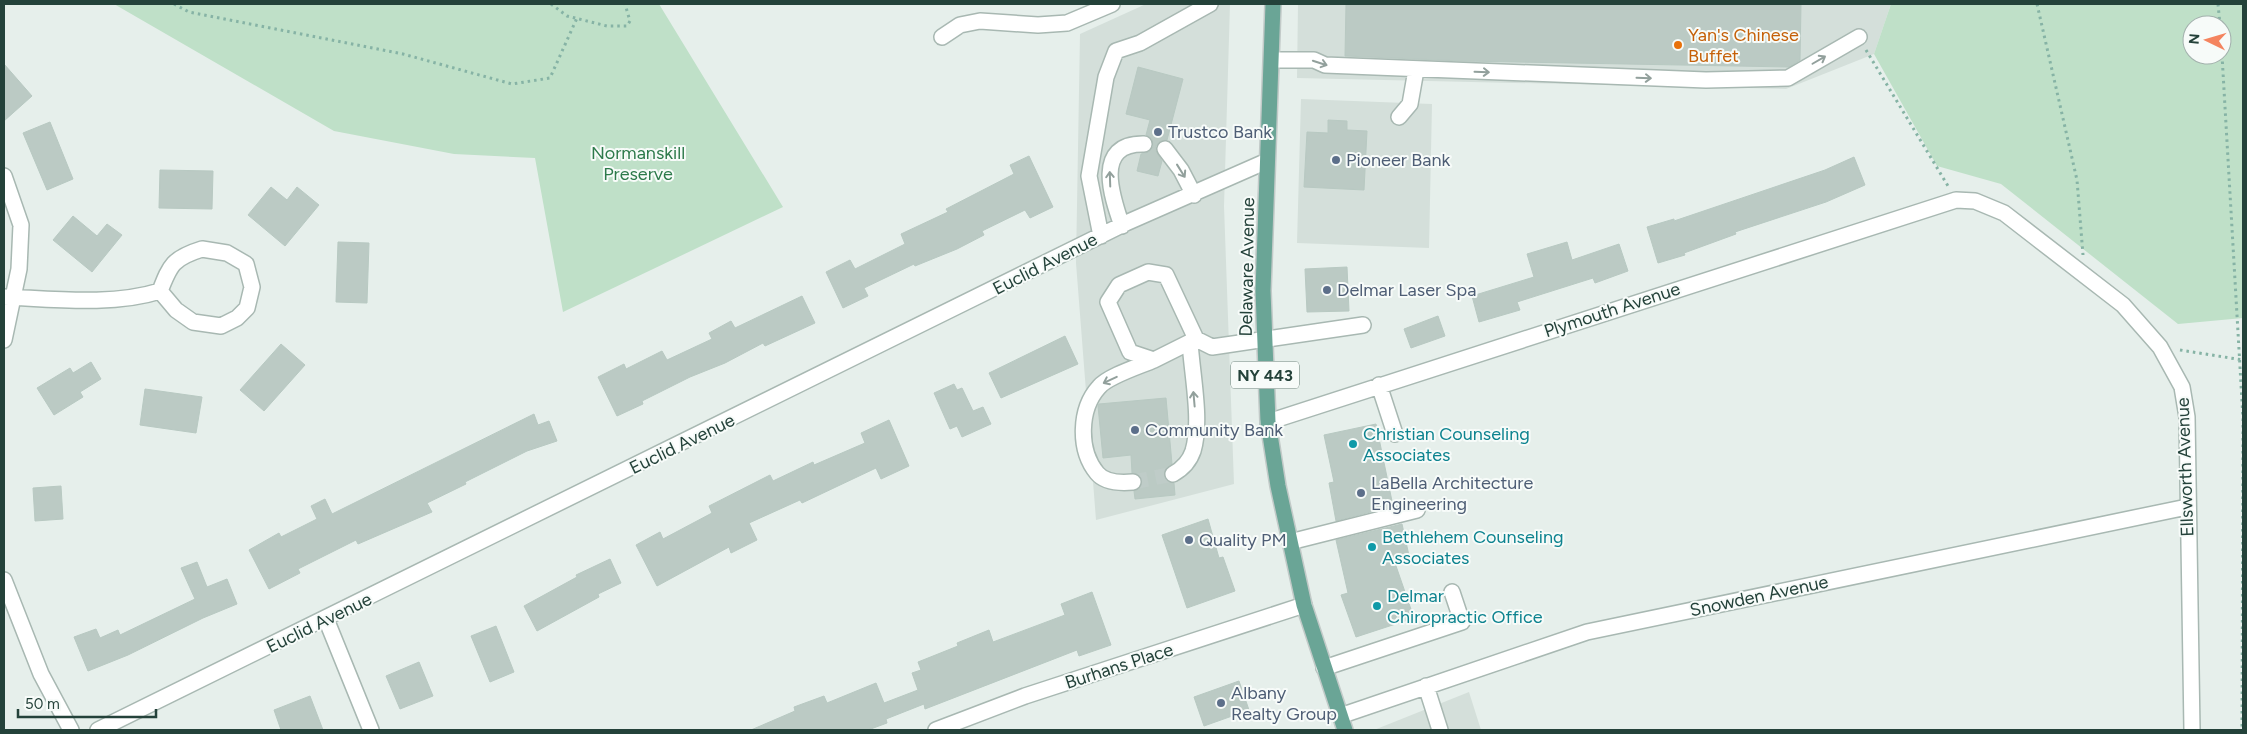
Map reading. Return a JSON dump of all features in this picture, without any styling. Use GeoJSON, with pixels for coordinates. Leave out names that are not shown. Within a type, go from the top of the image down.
{"type":"FeatureCollection","features":[{"type":"Feature","properties":{"kind":"main road","name":"Delaware Avenue"},"geometry":{"type":"LineString","coordinates":[[1273,4],[1263,291],[1268,422],[1290,542],[1304,605],[1342,723]]}},
{"type":"Feature","properties":{"kind":"street"},"geometry":{"type":"LineString","coordinates":[[942,37],[960,25],[980,21],[1038,25],[1067,22],[1112,4]]}},
{"type":"Feature","properties":{"kind":"street"},"geometry":{"type":"LineString","coordinates":[[1101,236],[1090,176],[1106,77],[1116,52],[1140,42],[1210,4]]}},
{"type":"Feature","properties":{"kind":"street"},"geometry":{"type":"LineString","coordinates":[[1272,60],[1314,60],[1325,66],[1416,70],[1706,80],[1788,78],[1859,37]]}},
{"type":"Feature","properties":{"kind":"street"},"geometry":{"type":"LineString","coordinates":[[1399,117],[1410,104],[1416,70]]}},
{"type":"Feature","properties":{"kind":"street"},"geometry":{"type":"LineString","coordinates":[[1122,226],[1110,184],[1110,167],[1122,148],[1128,144],[1144,144]]}},
{"type":"Feature","properties":{"kind":"street"},"geometry":{"type":"LineString","coordinates":[[1165,149],[1181,170],[1194,195]]}},
{"type":"Feature","properties":{"kind":"street","name":"Euclid Avenue"},"geometry":{"type":"LineString","coordinates":[[98,730],[1101,236],[1268,161]]}},
{"type":"Feature","properties":{"kind":"street"},"geometry":{"type":"LineString","coordinates":[[4,176],[21,225],[19,270],[8,298],[4,340]]}},
{"type":"Feature","properties":{"kind":"street","name":"Ellsworth Avenue"},"geometry":{"type":"LineString","coordinates":[[1956,200],[1975,201],[2004,213],[2123,305],[2160,347],[2182,386],[2187,417],[2192,730]]}},
{"type":"Feature","properties":{"kind":"street","name":"Plymouth Avenue"},"geometry":{"type":"LineString","coordinates":[[1268,422],[1956,200]]}},
{"type":"Feature","properties":{"kind":"street"},"geometry":{"type":"LineString","coordinates":[[8,298],[114,299],[142,297],[160,291],[170,266],[190,252],[202,249],[227,253],[246,264],[252,287],[247,308],[237,318],[221,326],[193,322],[176,310],[160,291]]}},
{"type":"Feature","properties":{"kind":"street"},"geometry":{"type":"LineString","coordinates":[[1154,360],[1130,352],[1108,302],[1119,285],[1148,272],[1166,275],[1193,341],[1196,425],[1193,452],[1184,467],[1173,474]]}},
{"type":"Feature","properties":{"kind":"street"},"geometry":{"type":"LineString","coordinates":[[1133,482],[1118,483],[1098,474],[1084,450],[1083,430],[1090,398],[1100,385],[1193,341],[1212,347],[1363,324]]}},
{"type":"Feature","properties":{"kind":"street"},"geometry":{"type":"LineString","coordinates":[[1380,385],[1395,434]]}},
{"type":"Feature","properties":{"kind":"street","name":"Snowden Avenue"},"geometry":{"type":"LineString","coordinates":[[1342,723],[1426,686],[1587,632],[2187,507]]}},
{"type":"Feature","properties":{"kind":"street"},"geometry":{"type":"LineString","coordinates":[[1290,542],[1417,510]]}},
{"type":"Feature","properties":{"kind":"street"},"geometry":{"type":"LineString","coordinates":[[4,580],[41,674],[71,730]]}},
{"type":"Feature","properties":{"kind":"street"},"geometry":{"type":"LineString","coordinates":[[1324,668],[1462,622],[1452,592]]}},
{"type":"Feature","properties":{"kind":"street","name":"Burhans Place"},"geometry":{"type":"LineString","coordinates":[[936,730],[1025,696],[1304,605]]}},
{"type":"Feature","properties":{"kind":"street"},"geometry":{"type":"LineString","coordinates":[[326,619],[371,730]]}},
{"type":"Feature","properties":{"kind":"street"},"geometry":{"type":"LineString","coordinates":[[1426,686],[1440,730]]}},
{"type":"Feature","properties":{"kind":"path"},"geometry":{"type":"LineString","coordinates":[[174,4],[189,12],[402,54],[512,84],[550,78],[577,18]]}},
{"type":"Feature","properties":{"kind":"path"},"geometry":{"type":"LineString","coordinates":[[552,4],[567,16],[607,26],[627,26],[630,21],[625,4]]}},
{"type":"Feature","properties":{"kind":"path"},"geometry":{"type":"LineString","coordinates":[[2037,4],[2077,180],[2085,275]]}},
{"type":"Feature","properties":{"kind":"path"},"geometry":{"type":"LineString","coordinates":[[1859,37],[1956,200]]}},
{"type":"Feature","properties":{"kind":"path"},"geometry":{"type":"LineString","coordinates":[[2223,65],[2242,360],[2242,730]]}},
{"type":"Feature","properties":{"kind":"path"},"geometry":{"type":"LineString","coordinates":[[2160,347],[2242,360]]}},
{"type":"Feature","properties":{"kind":"shaded area"},"geometry":{"type":"Polygon","coordinates":[[[1146,4],[1230,4],[1224,206],[1234,484],[1096,520],[1076,263],[1080,34],[1146,4]]]}},
{"type":"Feature","properties":{"kind":"shaded area"},"geometry":{"type":"Polygon","coordinates":[[[1298,4],[1891,4],[1874,54],[1786,89],[1297,78],[1298,4]]]}},
{"type":"Feature","properties":{"kind":"shaded area"},"geometry":{"type":"Polygon","coordinates":[[[1301,99],[1432,104],[1429,248],[1297,243],[1301,99]]]}},
{"type":"Feature","properties":{"kind":"shaded area"},"geometry":{"type":"Polygon","coordinates":[[[1469,692],[1481,730],[1374,730],[1469,692]]]}},
{"type":"Feature","properties":{"kind":"green space","name":"Normanskill Preserve"},"geometry":{"type":"Polygon","coordinates":[[[114,4],[659,4],[783,207],[563,312],[535,158],[454,154],[334,131],[114,4]]]}},
{"type":"Feature","properties":{"kind":"green space"},"geometry":{"type":"Polygon","coordinates":[[[1891,4],[2243,4],[2243,318],[2178,324],[2001,184],[1937,166],[1874,54],[1891,4]]]}},
{"type":"Feature","properties":{"kind":"building"},"geometry":{"type":"Polygon","coordinates":[[[1346,4],[1801,4],[1800,60],[1789,67],[1462,61],[1345,56],[1346,4]]]}},
{"type":"Feature","properties":{"kind":"building"},"geometry":{"type":"Polygon","coordinates":[[[4,64],[32,96],[4,121],[4,64]]]}},
{"type":"Feature","properties":{"kind":"building","name":"Trustco Bank"},"geometry":{"type":"Polygon","coordinates":[[[1138,67],[1183,79],[1167,140],[1160,141],[1156,146],[1156,151],[1162,161],[1158,176],[1137,171],[1141,154],[1149,152],[1153,147],[1152,139],[1146,135],[1150,120],[1126,114],[1138,67]]]}},
{"type":"Feature","properties":{"kind":"building","name":"Pioneer Bank"},"geometry":{"type":"Polygon","coordinates":[[[1328,120],[1347,121],[1347,130],[1367,131],[1364,190],[1304,187],[1307,132],[1328,133],[1328,120]]]}},
{"type":"Feature","properties":{"kind":"building"},"geometry":{"type":"Polygon","coordinates":[[[50,122],[73,179],[47,190],[23,133],[50,122]]]}},
{"type":"Feature","properties":{"kind":"building"},"geometry":{"type":"Polygon","coordinates":[[[1029,156],[1053,207],[1030,218],[1025,210],[982,231],[984,235],[957,249],[915,266],[914,264],[864,288],[868,296],[843,308],[826,272],[850,260],[855,269],[905,244],[901,234],[948,212],[946,209],[1014,174],[1010,165],[1029,156]]]}},
{"type":"Feature","properties":{"kind":"building"},"geometry":{"type":"Polygon","coordinates":[[[1854,157],[1865,185],[1826,202],[1735,232],[1736,234],[1684,253],[1685,255],[1658,263],[1647,227],[1674,219],[1674,221],[1825,170],[1854,157]]]}},
{"type":"Feature","properties":{"kind":"building"},"geometry":{"type":"Polygon","coordinates":[[[160,170],[213,171],[212,209],[159,208],[160,170]]]}},
{"type":"Feature","properties":{"kind":"building"},"geometry":{"type":"Polygon","coordinates":[[[271,187],[287,200],[297,187],[319,205],[285,246],[248,215],[271,187]]]}},
{"type":"Feature","properties":{"kind":"building"},"geometry":{"type":"Polygon","coordinates":[[[73,216],[97,236],[107,224],[122,235],[92,272],[53,240],[73,216]]]}},
{"type":"Feature","properties":{"kind":"building"},"geometry":{"type":"Polygon","coordinates":[[[338,242],[369,243],[367,303],[336,302],[338,242]]]}},
{"type":"Feature","properties":{"kind":"building"},"geometry":{"type":"Polygon","coordinates":[[[1567,242],[1572,260],[1619,244],[1628,271],[1595,283],[1593,278],[1517,302],[1520,310],[1479,322],[1472,296],[1534,277],[1527,254],[1567,242]]]}},
{"type":"Feature","properties":{"kind":"building","name":"Delmar Laser Spa"},"geometry":{"type":"Polygon","coordinates":[[[1347,267],[1349,311],[1307,312],[1305,269],[1347,267]]]}},
{"type":"Feature","properties":{"kind":"building"},"geometry":{"type":"Polygon","coordinates":[[[802,296],[815,323],[765,346],[763,343],[725,363],[690,377],[642,401],[643,404],[617,416],[598,377],[624,364],[626,369],[662,351],[667,360],[712,339],[709,333],[731,321],[735,328],[802,296]]]}},
{"type":"Feature","properties":{"kind":"building"},"geometry":{"type":"Polygon","coordinates":[[[1438,316],[1445,336],[1411,348],[1404,329],[1438,316]]]}},
{"type":"Feature","properties":{"kind":"building"},"geometry":{"type":"Polygon","coordinates":[[[1065,336],[1078,364],[1001,398],[989,373],[1065,336]]]}},
{"type":"Feature","properties":{"kind":"building"},"geometry":{"type":"Polygon","coordinates":[[[281,344],[305,365],[264,411],[240,390],[281,344]]]}},
{"type":"Feature","properties":{"kind":"building"},"geometry":{"type":"Polygon","coordinates":[[[91,362],[101,379],[80,392],[83,397],[54,415],[37,388],[70,368],[73,373],[91,362]]]}},
{"type":"Feature","properties":{"kind":"building"},"geometry":{"type":"Polygon","coordinates":[[[954,384],[957,390],[962,388],[973,411],[983,407],[991,424],[962,437],[957,426],[950,429],[934,393],[954,384]]]}},
{"type":"Feature","properties":{"kind":"building"},"geometry":{"type":"Polygon","coordinates":[[[145,389],[202,397],[196,433],[140,425],[145,389]]]}},
{"type":"Feature","properties":{"kind":"building","name":"Community Bank"},"geometry":{"type":"Polygon","coordinates":[[[1166,398],[1172,464],[1165,469],[1164,475],[1168,482],[1174,483],[1175,495],[1135,499],[1134,491],[1141,487],[1142,481],[1138,474],[1132,473],[1131,455],[1103,458],[1098,406],[1099,404],[1166,398]]]}},
{"type":"Feature","properties":{"kind":"building"},"geometry":{"type":"Polygon","coordinates":[[[534,414],[538,425],[549,421],[557,441],[527,451],[427,503],[432,512],[358,544],[356,540],[298,569],[300,573],[269,589],[249,550],[279,533],[281,537],[317,519],[311,506],[325,499],[332,514],[534,414]]]}},
{"type":"Feature","properties":{"kind":"building"},"geometry":{"type":"Polygon","coordinates":[[[889,420],[909,466],[881,479],[876,468],[802,503],[800,500],[749,523],[757,540],[731,553],[729,547],[657,586],[636,545],[660,532],[663,539],[712,513],[709,506],[770,475],[773,481],[813,462],[814,465],[865,443],[861,433],[889,420]]]}},
{"type":"Feature","properties":{"kind":"building"},"geometry":{"type":"Polygon","coordinates":[[[1376,424],[1393,506],[1336,521],[1329,483],[1334,482],[1324,435],[1376,424]]]}},
{"type":"Feature","properties":{"kind":"building"},"geometry":{"type":"Polygon","coordinates":[[[61,486],[63,519],[35,521],[33,488],[61,486]]]}},
{"type":"Feature","properties":{"kind":"building"},"geometry":{"type":"Polygon","coordinates":[[[1208,519],[1219,558],[1223,557],[1235,591],[1187,608],[1162,535],[1208,519]]]}},
{"type":"Feature","properties":{"kind":"building"},"geometry":{"type":"Polygon","coordinates":[[[1402,524],[1410,560],[1395,563],[1414,618],[1356,637],[1341,595],[1348,593],[1336,540],[1402,524]]]}},
{"type":"Feature","properties":{"kind":"building"},"geometry":{"type":"Polygon","coordinates":[[[610,559],[621,583],[598,594],[599,597],[537,631],[524,606],[577,577],[576,575],[610,559]]]}},
{"type":"Feature","properties":{"kind":"building"},"geometry":{"type":"Polygon","coordinates":[[[197,562],[207,587],[227,579],[237,604],[203,618],[128,655],[88,671],[74,637],[96,629],[100,638],[118,630],[120,635],[195,599],[181,568],[197,562]]]}},
{"type":"Feature","properties":{"kind":"building"},"geometry":{"type":"Polygon","coordinates":[[[1092,592],[1111,645],[1079,656],[1077,650],[925,709],[924,704],[886,719],[887,723],[868,730],[751,730],[795,711],[794,707],[824,696],[827,703],[876,683],[884,703],[918,690],[912,673],[921,670],[918,662],[958,646],[957,643],[989,630],[993,642],[1065,615],[1061,604],[1092,592]]]}},
{"type":"Feature","properties":{"kind":"building"},"geometry":{"type":"Polygon","coordinates":[[[496,626],[514,672],[490,682],[471,636],[496,626]]]}},
{"type":"Feature","properties":{"kind":"building"},"geometry":{"type":"Polygon","coordinates":[[[419,662],[433,696],[400,709],[386,676],[419,662]]]}},
{"type":"Feature","properties":{"kind":"building","name":"Albany Realty Group"},"geometry":{"type":"Polygon","coordinates":[[[1239,681],[1249,710],[1204,726],[1194,697],[1239,681]]]}},
{"type":"Feature","properties":{"kind":"building"},"geometry":{"type":"Polygon","coordinates":[[[310,696],[323,730],[281,730],[274,710],[310,696]]]}},
{"type":"Feature","properties":{"kind":"tunnel"},"geometry":{"type":"LineString","coordinates":[[1133,482],[1173,474]]}},
{"type":"Feature","properties":{"kind":"place","name":"Yan's Chinese Buffet"},"geometry":{"type":"Point","coordinates":[1678,45]}},
{"type":"Feature","properties":{"kind":"place","name":"Trustco Bank"},"geometry":{"type":"Point","coordinates":[1158,132]}},
{"type":"Feature","properties":{"kind":"place","name":"Pioneer Bank"},"geometry":{"type":"Point","coordinates":[1336,160]}},
{"type":"Feature","properties":{"kind":"place","name":"Delmar Laser Spa"},"geometry":{"type":"Point","coordinates":[1327,290]}},
{"type":"Feature","properties":{"kind":"place","name":"Community Bank"},"geometry":{"type":"Point","coordinates":[1135,430]}},
{"type":"Feature","properties":{"kind":"place","name":"Christian Counseling Associates"},"geometry":{"type":"Point","coordinates":[1353,444]}},
{"type":"Feature","properties":{"kind":"place","name":"LaBella Architecture Engineering"},"geometry":{"type":"Point","coordinates":[1361,493]}},
{"type":"Feature","properties":{"kind":"place","name":"Quality PM"},"geometry":{"type":"Point","coordinates":[1189,540]}},
{"type":"Feature","properties":{"kind":"place","name":"Bethlehem Counseling Associates"},"geometry":{"type":"Point","coordinates":[1372,547]}},
{"type":"Feature","properties":{"kind":"place","name":"Delmar Chiropractic Office"},"geometry":{"type":"Point","coordinates":[1377,606]}},
{"type":"Feature","properties":{"kind":"place","name":"Albany Realty Group"},"geometry":{"type":"Point","coordinates":[1221,703]}}]}
